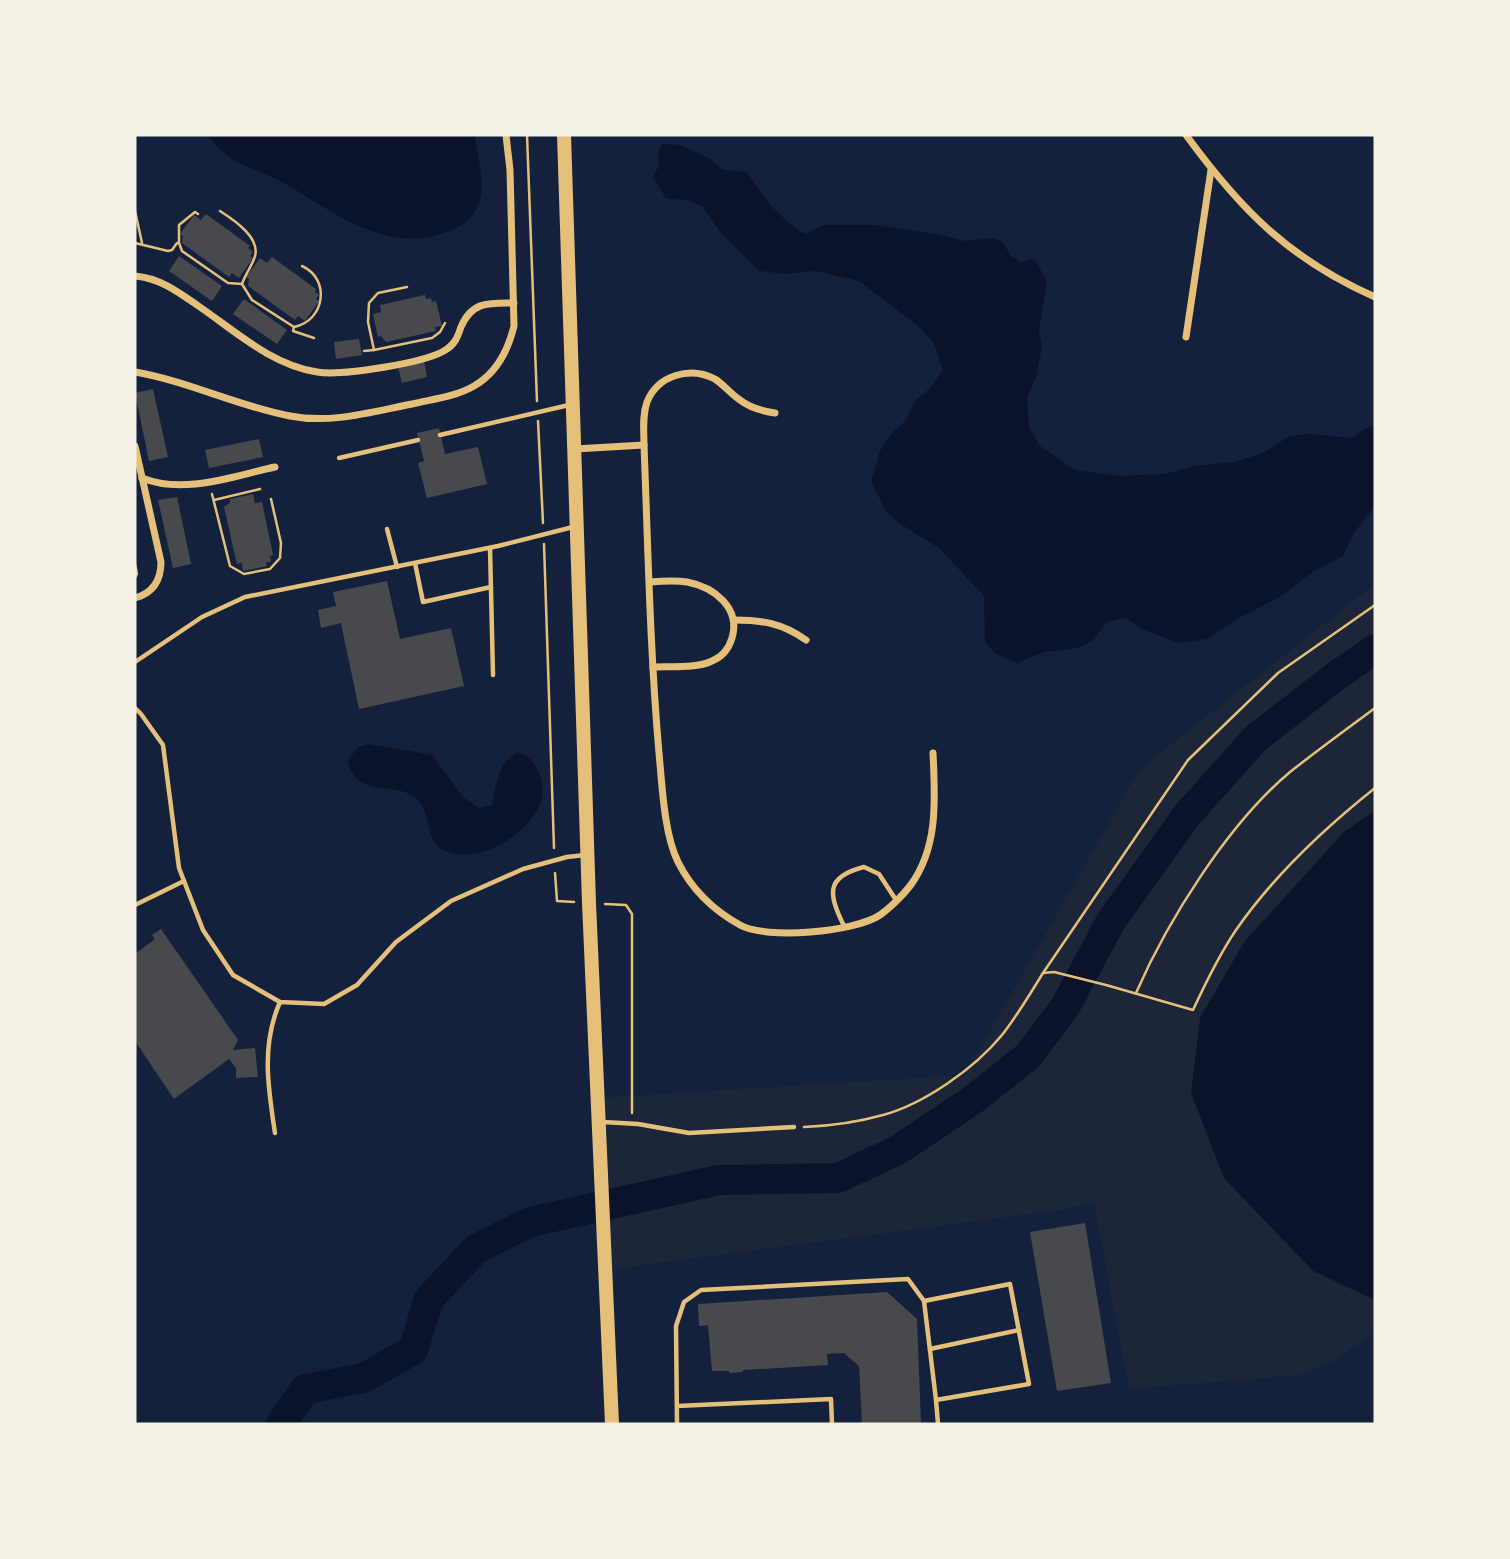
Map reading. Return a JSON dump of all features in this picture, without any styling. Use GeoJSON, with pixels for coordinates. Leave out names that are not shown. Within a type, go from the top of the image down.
{"type":"FeatureCollection","features":[{"type":"Feature","properties":{"kind":"highway"},"geometry":{"type":"LineString","coordinates":[[564,135],[587,855],[612,1424]]}},
{"type":"Feature","properties":{"kind":"street"},"geometry":{"type":"LineString","coordinates":[[135,372],[158,376],[289,416],[319,419],[343,418],[456,394],[475,386],[490,375],[501,360],[510,344],[514,326],[510,170],[506,135]]}},
{"type":"Feature","properties":{"kind":"street"},"geometry":{"type":"LineString","coordinates":[[1186,135],[1211,170],[1249,214],[1280,241],[1313,265],[1375,297]]}},
{"type":"Feature","properties":{"kind":"street"},"geometry":{"type":"LineString","coordinates":[[1186,337],[1211,170]]}},
{"type":"Feature","properties":{"kind":"street"},"geometry":{"type":"LineString","coordinates":[[135,276],[160,281],[172,288],[272,357],[292,366],[340,374],[438,354],[449,348],[457,338],[465,317],[473,310],[482,304],[514,303]]}},
{"type":"Feature","properties":{"kind":"street"},"geometry":{"type":"LineString","coordinates":[[775,413],[758,410],[741,401],[718,381],[704,374],[688,372],[662,382],[652,392],[646,404],[643,445],[653,667],[664,811],[677,861],[704,901],[742,927],[777,934],[844,926],[879,916],[911,885],[927,853],[936,813],[933,753]]}},
{"type":"Feature","properties":{"kind":"street"},"geometry":{"type":"LineString","coordinates":[[574,449],[643,445]]}},
{"type":"Feature","properties":{"kind":"street"},"geometry":{"type":"LineString","coordinates":[[135,446],[161,573],[157,584],[149,592],[135,598]]}},
{"type":"Feature","properties":{"kind":"street"},"geometry":{"type":"LineString","coordinates":[[142,478],[167,485],[186,486],[275,467]]}},
{"type":"Feature","properties":{"kind":"street"},"geometry":{"type":"LineString","coordinates":[[650,582],[688,582],[705,587],[722,598],[730,608],[734,620],[731,643],[714,661],[653,667]]}},
{"type":"Feature","properties":{"kind":"street"},"geometry":{"type":"LineString","coordinates":[[734,620],[775,623],[791,629],[806,640]]}},
{"type":"Feature","properties":{"kind":"lane"},"geometry":{"type":"LineString","coordinates":[[440,435],[573,404]]}},
{"type":"Feature","properties":{"kind":"lane"},"geometry":{"type":"LineString","coordinates":[[339,458],[418,440]]}},
{"type":"Feature","properties":{"kind":"lane"},"geometry":{"type":"LineString","coordinates":[[135,662],[202,617],[244,597],[489,548],[577,525]]}},
{"type":"Feature","properties":{"kind":"lane"},"geometry":{"type":"LineString","coordinates":[[387,529],[397,566]]}},
{"type":"Feature","properties":{"kind":"lane"},"geometry":{"type":"LineString","coordinates":[[489,548],[494,675]]}},
{"type":"Feature","properties":{"kind":"lane"},"geometry":{"type":"LineString","coordinates":[[415,563],[423,602],[491,587]]}},
{"type":"Feature","properties":{"kind":"lane"},"geometry":{"type":"LineString","coordinates":[[135,709],[163,746],[178,868],[204,930],[233,975],[280,1002],[324,1004],[357,985],[396,942],[451,901],[523,869],[567,857],[587,855]]}},
{"type":"Feature","properties":{"kind":"lane"},"geometry":{"type":"LineString","coordinates":[[844,926],[832,902],[834,885],[845,872],[864,867],[879,874],[896,900]]}},
{"type":"Feature","properties":{"kind":"lane"},"geometry":{"type":"LineString","coordinates":[[135,905],[184,881]]}},
{"type":"Feature","properties":{"kind":"lane"},"geometry":{"type":"LineString","coordinates":[[275,1133],[267,1060],[271,1023],[280,1002]]}},
{"type":"Feature","properties":{"kind":"lane"},"geometry":{"type":"LineString","coordinates":[[598,1121],[689,1133],[794,1127]]}},
{"type":"Feature","properties":{"kind":"lane"},"geometry":{"type":"LineString","coordinates":[[677,1424],[676,1326],[684,1302],[701,1290],[908,1279],[924,1301],[938,1424]]}},
{"type":"Feature","properties":{"kind":"lane"},"geometry":{"type":"LineString","coordinates":[[924,1301],[1010,1284],[1029,1384],[936,1400]]}},
{"type":"Feature","properties":{"kind":"lane"},"geometry":{"type":"LineString","coordinates":[[930,1349],[1019,1330]]}},
{"type":"Feature","properties":{"kind":"lane"},"geometry":{"type":"LineString","coordinates":[[677,1406],[831,1399],[832,1424]]}},
{"type":"Feature","properties":{"kind":"path"},"geometry":{"type":"LineString","coordinates":[[527,135],[554,836]]}},
{"type":"Feature","properties":{"kind":"path"},"geometry":{"type":"LineString","coordinates":[[135,211],[142,243]]}},
{"type":"Feature","properties":{"kind":"path"},"geometry":{"type":"LineString","coordinates":[[220,211],[249,236],[255,247],[254,260],[242,284]]}},
{"type":"Feature","properties":{"kind":"path"},"geometry":{"type":"LineString","coordinates":[[135,243],[169,251],[175,247],[178,240],[182,220],[195,212],[198,214]]}},
{"type":"Feature","properties":{"kind":"path"},"geometry":{"type":"LineString","coordinates":[[178,240],[185,254],[228,283],[242,284]]}},
{"type":"Feature","properties":{"kind":"path"},"geometry":{"type":"LineString","coordinates":[[242,284],[251,300],[294,327],[301,326],[315,313],[323,296],[319,281],[302,265]]}},
{"type":"Feature","properties":{"kind":"path"},"geometry":{"type":"LineString","coordinates":[[374,350],[368,322],[369,303],[378,293],[407,287]]}},
{"type":"Feature","properties":{"kind":"path"},"geometry":{"type":"LineString","coordinates":[[365,351],[432,338],[440,332],[445,323]]}},
{"type":"Feature","properties":{"kind":"path"},"geometry":{"type":"LineString","coordinates":[[294,327],[293,331],[314,338]]}},
{"type":"Feature","properties":{"kind":"path"},"geometry":{"type":"LineString","coordinates":[[209,481],[230,566],[238,572],[250,574],[270,569],[276,564],[281,553],[271,499]]}},
{"type":"Feature","properties":{"kind":"path"},"geometry":{"type":"LineString","coordinates":[[214,500],[260,489]]}},
{"type":"Feature","properties":{"kind":"path"},"geometry":{"type":"LineString","coordinates":[[135,564],[135,578]]}},
{"type":"Feature","properties":{"kind":"path"},"geometry":{"type":"LineString","coordinates":[[794,1127],[852,1122],[885,1115],[923,1098],[982,1056],[1002,1035],[1188,760],[1279,673],[1375,605]]}},
{"type":"Feature","properties":{"kind":"path"},"geometry":{"type":"LineString","coordinates":[[1136,993],[1161,942],[1232,832],[1289,774],[1375,708]]}},
{"type":"Feature","properties":{"kind":"path"},"geometry":{"type":"LineString","coordinates":[[1043,973],[1054,972],[1193,1010],[1216,962],[1237,928],[1334,820],[1375,788]]}},
{"type":"Feature","properties":{"kind":"path"},"geometry":{"type":"LineString","coordinates":[[556,891],[557,901],[564,901]]}},
{"type":"Feature","properties":{"kind":"path"},"geometry":{"type":"LineString","coordinates":[[626,905],[632,914],[633,1124]]}},
{"type":"Feature","properties":{"kind":"shaded area"},"geometry":{"type":"Polygon","coordinates":[[[207,135],[475,135],[482,191],[474,213],[458,227],[421,238],[400,238],[358,226],[339,216],[275,178],[238,162],[222,152],[207,135]]]}},
{"type":"Feature","properties":{"kind":"shaded area"},"geometry":{"type":"Polygon","coordinates":[[[662,144],[680,145],[709,158],[723,170],[747,172],[772,206],[805,234],[824,225],[875,225],[966,241],[992,238],[1003,242],[1010,255],[1020,262],[1035,259],[1047,282],[1039,331],[1042,347],[1036,377],[1027,397],[1029,427],[1040,446],[1075,470],[1120,476],[1165,474],[1195,466],[1235,462],[1265,452],[1289,436],[1311,434],[1352,438],[1366,428],[1375,426],[1374,507],[1354,533],[1343,556],[1314,571],[1278,598],[1237,619],[1207,639],[1179,643],[1144,630],[1126,618],[1107,622],[1087,644],[1073,649],[1045,652],[1018,663],[996,654],[985,642],[984,596],[939,548],[899,523],[886,511],[871,481],[880,451],[890,435],[905,421],[916,400],[929,389],[943,370],[934,343],[918,326],[859,281],[815,271],[786,274],[759,271],[720,232],[702,206],[690,201],[666,198],[653,178],[659,165],[658,153],[662,144]]]}},
{"type":"Feature","properties":{"kind":"shaded area"},"geometry":{"type":"Polygon","coordinates":[[[1375,584],[1375,1332],[1331,1362],[1298,1375],[1129,1389],[1094,1203],[1059,1210],[605,1270],[597,1098],[965,1075],[1140,769],[1375,584]]]}},
{"type":"Feature","properties":{"kind":"shaded area"},"geometry":{"type":"Polygon","coordinates":[[[368,744],[432,755],[464,798],[479,808],[492,805],[501,769],[517,752],[530,759],[541,779],[542,795],[537,810],[527,824],[497,846],[480,853],[462,855],[447,852],[434,841],[424,809],[413,796],[394,789],[365,784],[352,772],[348,760],[358,747],[368,744]]]}},
{"type":"Feature","properties":{"kind":"shaded area"},"geometry":{"type":"Polygon","coordinates":[[[1375,811],[1375,1300],[1313,1271],[1224,1178],[1191,1093],[1200,1018],[1244,942],[1345,831],[1375,811]]]}},
{"type":"Feature","properties":{"kind":"building"},"geometry":{"type":"Polygon","coordinates":[[[206,214],[250,246],[248,248],[253,252],[250,256],[253,258],[239,278],[232,273],[229,277],[182,243],[183,236],[180,234],[194,215],[201,220],[206,214]]]}},
{"type":"Feature","properties":{"kind":"building"},"geometry":{"type":"Polygon","coordinates":[[[179,256],[222,286],[212,301],[169,271],[179,256]]]}},
{"type":"Feature","properties":{"kind":"building"},"geometry":{"type":"Polygon","coordinates":[[[272,257],[316,289],[315,292],[319,295],[316,299],[319,301],[305,321],[298,316],[295,320],[248,286],[249,279],[246,277],[260,258],[267,263],[272,257]]]}},
{"type":"Feature","properties":{"kind":"building"},"geometry":{"type":"Polygon","coordinates":[[[425,295],[426,299],[436,301],[442,326],[435,327],[436,331],[386,342],[381,336],[378,337],[373,314],[381,312],[380,305],[425,295]]]}},
{"type":"Feature","properties":{"kind":"building"},"geometry":{"type":"Polygon","coordinates":[[[244,299],[287,330],[277,344],[233,314],[244,299]]]}},
{"type":"Feature","properties":{"kind":"building"},"geometry":{"type":"Polygon","coordinates":[[[359,339],[362,355],[336,359],[334,342],[359,339]]]}},
{"type":"Feature","properties":{"kind":"building"},"geometry":{"type":"Polygon","coordinates":[[[424,361],[427,377],[402,383],[398,367],[424,361]]]}},
{"type":"Feature","properties":{"kind":"building"},"geometry":{"type":"Polygon","coordinates":[[[153,389],[168,457],[149,461],[135,393],[153,389]]]}},
{"type":"Feature","properties":{"kind":"building"},"geometry":{"type":"Polygon","coordinates":[[[439,428],[445,454],[478,447],[487,484],[427,498],[418,463],[424,461],[417,433],[439,428]]]}},
{"type":"Feature","properties":{"kind":"building"},"geometry":{"type":"Polygon","coordinates":[[[259,439],[263,457],[209,468],[205,450],[259,439]]]}},
{"type":"Feature","properties":{"kind":"building"},"geometry":{"type":"Polygon","coordinates":[[[253,494],[255,503],[262,502],[273,555],[270,556],[271,562],[266,562],[267,566],[243,571],[242,563],[237,564],[224,507],[230,503],[230,499],[253,494]]]}},
{"type":"Feature","properties":{"kind":"building"},"geometry":{"type":"Polygon","coordinates":[[[177,497],[191,564],[173,568],[158,500],[177,497]]]}},
{"type":"Feature","properties":{"kind":"building"},"geometry":{"type":"Polygon","coordinates":[[[387,581],[400,639],[451,628],[464,686],[359,709],[341,623],[321,628],[318,610],[336,606],[333,592],[387,581]]]}},
{"type":"Feature","properties":{"kind":"building"},"geometry":{"type":"Polygon","coordinates":[[[161,929],[238,1040],[233,1050],[255,1048],[258,1077],[236,1078],[236,1068],[229,1059],[174,1099],[135,1041],[135,954],[155,939],[152,935],[161,929]]]}},
{"type":"Feature","properties":{"kind":"building"},"geometry":{"type":"Polygon","coordinates":[[[1085,1223],[1111,1383],[1057,1391],[1030,1232],[1085,1223]]]}},
{"type":"Feature","properties":{"kind":"building"},"geometry":{"type":"Polygon","coordinates":[[[887,1292],[917,1319],[921,1424],[862,1424],[859,1366],[844,1353],[827,1354],[828,1365],[730,1373],[712,1371],[708,1325],[699,1326],[698,1304],[887,1292]]]}},
{"type":"Feature","properties":{"kind":"waterway"},"geometry":{"type":"LineString","coordinates":[[281,1424],[305,1389],[364,1378],[413,1350],[429,1299],[476,1249],[530,1222],[719,1180],[838,1178],[898,1150],[974,1099],[1028,1056],[1065,1007],[1111,921],[1187,815],[1256,738],[1375,649]]}}]}
